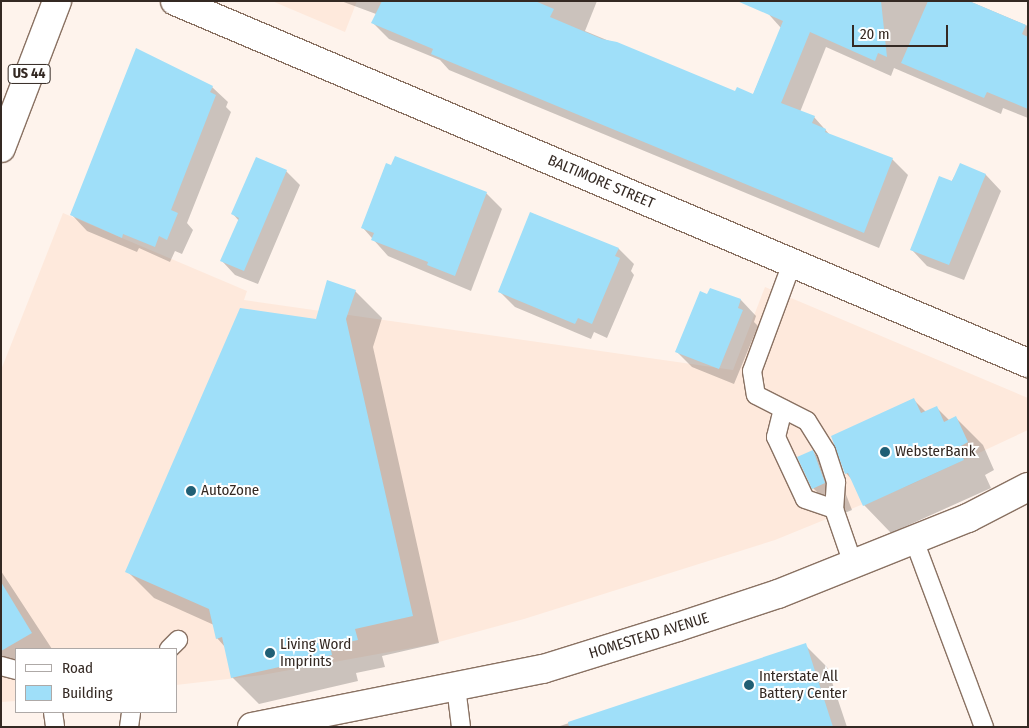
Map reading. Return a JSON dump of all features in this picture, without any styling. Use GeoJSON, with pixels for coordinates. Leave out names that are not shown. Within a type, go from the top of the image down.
{"type":"FeatureCollection","features":[{"type":"Feature","properties":{"kind":"main road","name":"US 44"},"geometry":{"type":"LineString","coordinates":[[1,148],[57,1]]}},
{"type":"Feature","properties":{"kind":"main road","name":"BALTIMORE STREET"},"geometry":{"type":"LineString","coordinates":[[175,1],[1028,363]]}},
{"type":"Feature","properties":{"kind":"main road","name":"HOMESTEAD AVENUE"},"geometry":{"type":"LineString","coordinates":[[252,727],[543,669],[778,594],[968,518],[1028,487]]}},
{"type":"Feature","properties":{"kind":"lane"},"geometry":{"type":"LineString","coordinates":[[792,263],[752,370],[756,395],[807,420],[826,451],[836,482],[834,509],[853,564]]}},
{"type":"Feature","properties":{"kind":"lane"},"geometry":{"type":"LineString","coordinates":[[783,409],[776,437],[805,499],[834,509]]}},
{"type":"Feature","properties":{"kind":"lane"},"geometry":{"type":"LineString","coordinates":[[914,540],[984,727]]}},
{"type":"Feature","properties":{"kind":"lane"},"geometry":{"type":"LineString","coordinates":[[1,666],[15,670]]}},
{"type":"Feature","properties":{"kind":"lane"},"geometry":{"type":"LineString","coordinates":[[456,687],[461,727]]}},
{"type":"Feature","properties":{"kind":"lane"},"geometry":{"type":"LineString","coordinates":[[53,713],[55,727]]}},
{"type":"Feature","properties":{"kind":"lane"},"geometry":{"type":"LineString","coordinates":[[129,727],[131,713]]}},
{"type":"Feature","properties":{"kind":"shaded area"},"geometry":{"type":"Polygon","coordinates":[[[272,1],[357,1],[345,32],[272,1]]]}},
{"type":"Feature","properties":{"kind":"shaded area"},"geometry":{"type":"Polygon","coordinates":[[[63,213],[247,291],[244,300],[733,370],[765,287],[1028,398],[1028,430],[910,485],[775,540],[524,619],[428,645],[262,675],[178,685],[178,648],[15,648],[15,701],[1,702],[1,370],[63,213]]]}},
{"type":"Feature","properties":{"kind":"building"},"geometry":{"type":"Polygon","coordinates":[[[382,1],[535,1],[554,9],[550,17],[602,39],[617,42],[735,91],[737,87],[753,94],[783,21],[737,1],[881,1],[887,57],[878,53],[875,61],[810,32],[781,103],[815,116],[812,123],[826,129],[825,132],[893,158],[864,233],[431,54],[433,49],[371,23],[382,1]]]}},
{"type":"Feature","properties":{"kind":"building"},"geometry":{"type":"Polygon","coordinates":[[[928,1],[969,1],[1026,25],[1022,34],[1028,37],[1028,109],[987,92],[984,98],[901,63],[928,1]]]}},
{"type":"Feature","properties":{"kind":"building"},"geometry":{"type":"Polygon","coordinates":[[[136,48],[213,86],[210,92],[216,95],[171,210],[178,213],[167,240],[159,236],[155,247],[123,234],[122,238],[70,215],[136,48]]]}},
{"type":"Feature","properties":{"kind":"building"},"geometry":{"type":"Polygon","coordinates":[[[395,156],[487,192],[455,276],[427,265],[428,262],[371,240],[374,233],[361,228],[386,163],[391,165],[395,156]]]}},
{"type":"Feature","properties":{"kind":"building"},"geometry":{"type":"Polygon","coordinates":[[[256,157],[287,170],[244,271],[220,261],[239,218],[231,214],[256,157]]]}},
{"type":"Feature","properties":{"kind":"building"},"geometry":{"type":"Polygon","coordinates":[[[960,163],[986,174],[949,265],[910,250],[939,176],[952,181],[960,163]]]}},
{"type":"Feature","properties":{"kind":"building"},"geometry":{"type":"Polygon","coordinates":[[[530,212],[619,248],[615,256],[620,258],[592,324],[578,318],[575,324],[498,292],[530,212]]]}},
{"type":"Feature","properties":{"kind":"building"},"geometry":{"type":"Polygon","coordinates":[[[327,280],[356,290],[346,319],[413,616],[355,629],[358,640],[330,646],[332,655],[231,678],[222,637],[216,639],[209,609],[125,572],[240,308],[316,319],[327,280]]]}},
{"type":"Feature","properties":{"kind":"building"},"geometry":{"type":"Polygon","coordinates":[[[710,288],[741,299],[738,308],[743,310],[719,369],[675,352],[700,291],[707,294],[710,288]]]}},
{"type":"Feature","properties":{"kind":"building","name":"WebsterBank"},"geometry":{"type":"Polygon","coordinates":[[[914,398],[921,413],[937,406],[944,422],[956,416],[968,442],[959,447],[964,460],[863,506],[848,473],[845,474],[831,436],[914,398]]]}},
{"type":"Feature","properties":{"kind":"building"},"geometry":{"type":"Polygon","coordinates":[[[813,450],[825,483],[812,489],[797,457],[813,450]]]}},
{"type":"Feature","properties":{"kind":"building"},"geometry":{"type":"Polygon","coordinates":[[[1,582],[32,633],[1,651],[1,582]]]}},
{"type":"Feature","properties":{"kind":"building","name":"Interstate All Battery Center"},"geometry":{"type":"Polygon","coordinates":[[[806,643],[833,727],[569,727],[568,722],[806,643]]]}},
{"type":"Feature","properties":{"kind":"place","name":"WebsterBank"},"geometry":{"type":"Point","coordinates":[885,452]}},
{"type":"Feature","properties":{"kind":"place","name":"AutoZone"},"geometry":{"type":"Point","coordinates":[191,491]}},
{"type":"Feature","properties":{"kind":"place","name":"Living Word Imprints"},"geometry":{"type":"Point","coordinates":[270,653]}},
{"type":"Feature","properties":{"kind":"place","name":"Interstate All Battery Center"},"geometry":{"type":"Point","coordinates":[749,685]}}]}
